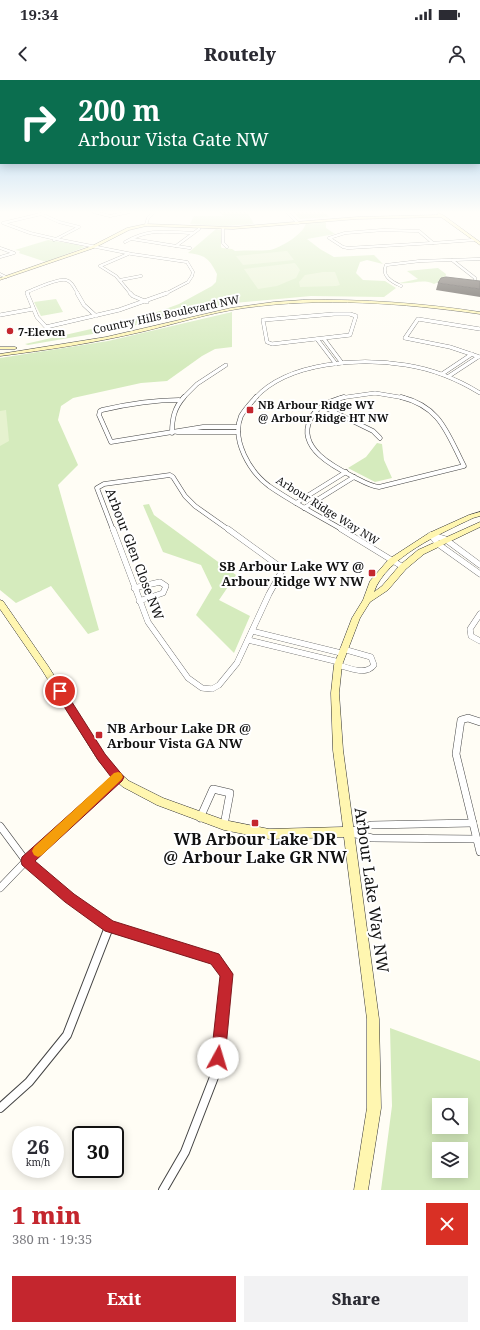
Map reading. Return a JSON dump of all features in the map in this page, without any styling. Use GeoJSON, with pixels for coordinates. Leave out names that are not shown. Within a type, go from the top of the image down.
{"type":"FeatureCollection","features":[{"type":"Feature","properties":{"kind":"street"},"geometry":{"type":"LineString","coordinates":[[0,279],[44,264]]}},
{"type":"Feature","properties":{"kind":"street"},"geometry":{"type":"LineString","coordinates":[[105,264],[100,266],[120,280],[133,296],[147,302]]}},
{"type":"Feature","properties":{"kind":"street"},"geometry":{"type":"LineString","coordinates":[[96,316],[84,304],[72,284],[67,280],[60,280],[27,292],[33,308],[46,327],[96,316],[131,308],[147,302],[188,282],[194,273],[188,264]]}},
{"type":"Feature","properties":{"kind":"street"},"geometry":{"type":"LineString","coordinates":[[396,264],[386,265],[384,268],[384,274],[388,279],[401,286]]}},
{"type":"Feature","properties":{"kind":"street"},"geometry":{"type":"LineString","coordinates":[[457,264],[475,278],[475,282]]}},
{"type":"Feature","properties":{"kind":"street"},"geometry":{"type":"LineString","coordinates":[[0,274],[6,277]]}},
{"type":"Feature","properties":{"kind":"street"},"geometry":{"type":"LineString","coordinates":[[120,280],[140,276]]}},
{"type":"Feature","properties":{"kind":"street","name":"Country Hills Boulevard NW"},"geometry":{"type":"LineString","coordinates":[[0,349],[20,348],[101,335],[210,309],[281,300],[318,297],[378,298],[427,302],[480,310]]}},
{"type":"Feature","properties":{"kind":"street","name":"Country Hills Boulevard NW"},"geometry":{"type":"LineString","coordinates":[[0,355],[90,341],[215,312],[276,303],[368,301],[420,305],[480,313]]}},
{"type":"Feature","properties":{"kind":"street"},"geometry":{"type":"LineString","coordinates":[[0,313],[33,308]]}},
{"type":"Feature","properties":{"kind":"street"},"geometry":{"type":"LineString","coordinates":[[334,314],[350,314],[356,316],[350,335],[317,339],[272,344],[268,343],[263,320],[334,314]]}},
{"type":"Feature","properties":{"kind":"street"},"geometry":{"type":"LineString","coordinates":[[479,357],[450,348],[405,338],[418,319],[480,329]]}},
{"type":"Feature","properties":{"kind":"street"},"geometry":{"type":"LineString","coordinates":[[324,338],[342,363]]}},
{"type":"Feature","properties":{"kind":"street"},"geometry":{"type":"LineString","coordinates":[[317,339],[336,364]]}},
{"type":"Feature","properties":{"kind":"street"},"geometry":{"type":"LineString","coordinates":[[442,374],[472,354]]}},
{"type":"Feature","properties":{"kind":"street"},"geometry":{"type":"LineString","coordinates":[[449,376],[479,357]]}},
{"type":"Feature","properties":{"kind":"street"},"geometry":{"type":"LineString","coordinates":[[179,400],[164,399],[102,410],[100,411],[99,415],[110,442],[175,432],[186,433],[238,429],[243,412],[253,398],[270,385],[300,371],[342,363],[406,365],[449,376],[480,393]]}},
{"type":"Feature","properties":{"kind":"street"},"geometry":{"type":"LineString","coordinates":[[175,432],[173,414],[179,400],[226,365]]}},
{"type":"Feature","properties":{"kind":"street"},"geometry":{"type":"LineString","coordinates":[[375,393],[392,394],[417,402],[435,414],[441,421],[464,466],[378,487],[346,472],[325,459],[314,449],[307,439],[306,428],[314,412],[322,406],[341,397],[375,393]]}},
{"type":"Feature","properties":{"kind":"street"},"geometry":{"type":"LineString","coordinates":[[322,406],[373,431],[380,438]]}},
{"type":"Feature","properties":{"kind":"street","name":"Arbour Ridge Way NW"},"geometry":{"type":"LineString","coordinates":[[238,429],[239,445],[251,466],[268,485],[403,567]]}},
{"type":"Feature","properties":{"kind":"street"},"geometry":{"type":"LineString","coordinates":[[296,503],[346,472]]}},
{"type":"Feature","properties":{"kind":"street","name":"Arbour Glen Close NW"},"geometry":{"type":"LineString","coordinates":[[170,474],[174,477],[185,496],[195,506],[283,568],[283,571],[269,594],[237,663],[219,685],[212,688],[202,688],[188,678],[148,622],[134,588],[124,556],[97,488],[104,484],[170,474]]}},
{"type":"Feature","properties":{"kind":"street"},"geometry":{"type":"LineString","coordinates":[[304,508],[354,477]]}},
{"type":"Feature","properties":{"kind":"street","name":"Arbour Lake Way NW"},"geometry":{"type":"LineString","coordinates":[[361,1190],[374,1108],[373,1019],[338,750],[335,693],[340,657],[356,618],[367,600],[373,583],[392,561],[431,534],[471,516],[480,514]]}},
{"type":"Feature","properties":{"kind":"street","name":"Arbour Lake Way NW"},"geometry":{"type":"LineString","coordinates":[[367,600],[385,588],[403,567],[421,552],[480,524]]}},
{"type":"Feature","properties":{"kind":"street"},"geometry":{"type":"LineString","coordinates":[[431,534],[445,540],[480,565]]}},
{"type":"Feature","properties":{"kind":"street"},"geometry":{"type":"LineString","coordinates":[[431,534],[438,544],[480,574]]}},
{"type":"Feature","properties":{"kind":"street"},"geometry":{"type":"LineString","coordinates":[[134,588],[160,582],[166,586],[163,593],[139,601]]}},
{"type":"Feature","properties":{"kind":"street"},"geometry":{"type":"LineString","coordinates":[[0,603],[45,668],[102,757],[118,777],[126,784],[160,802],[200,818],[224,825],[269,834],[348,832],[371,825],[473,823]]}},
{"type":"Feature","properties":{"kind":"street"},"geometry":{"type":"LineString","coordinates":[[480,614],[470,629],[471,636],[480,641]]}},
{"type":"Feature","properties":{"kind":"street"},"geometry":{"type":"LineString","coordinates":[[248,640],[340,657],[371,657],[374,665],[373,668],[366,671],[340,657],[252,631]]}},
{"type":"Feature","properties":{"kind":"street"},"geometry":{"type":"LineString","coordinates":[[480,722],[468,718],[461,720],[456,754],[480,852]]}},
{"type":"Feature","properties":{"kind":"street"},"geometry":{"type":"LineString","coordinates":[[0,888],[26,861],[118,777]]}},
{"type":"Feature","properties":{"kind":"street"},"geometry":{"type":"LineString","coordinates":[[200,818],[213,789],[230,793],[224,825]]}},
{"type":"Feature","properties":{"kind":"street"},"geometry":{"type":"LineString","coordinates":[[0,826],[26,861],[69,898],[109,927],[206,957],[215,958],[227,974],[216,1072],[185,1152],[163,1190]]}},
{"type":"Feature","properties":{"kind":"street"},"geometry":{"type":"LineString","coordinates":[[348,832],[372,838],[476,839]]}},
{"type":"Feature","properties":{"kind":"street"},"geometry":{"type":"LineString","coordinates":[[0,1108],[29,1082],[66,1035],[109,927]]}},
{"type":"Feature","properties":{"kind":"green space"},"geometry":{"type":"Polygon","coordinates":[[[211,264],[359,264],[356,273],[363,280],[385,281],[396,288],[384,297],[311,296],[234,303],[192,311],[116,330],[28,345],[25,344],[131,320],[179,304],[212,286],[216,282],[217,274],[211,264]]]}},
{"type":"Feature","properties":{"kind":"green space"},"geometry":{"type":"Polygon","coordinates":[[[296,264],[300,270],[296,278],[277,286],[258,289],[244,269],[296,264]]]}},
{"type":"Feature","properties":{"kind":"green space"},"geometry":{"type":"Polygon","coordinates":[[[438,268],[446,274],[445,279],[434,284],[430,282],[399,283],[418,279],[407,271],[438,268]]]}},
{"type":"Feature","properties":{"kind":"green space"},"geometry":{"type":"Polygon","coordinates":[[[335,272],[340,285],[300,287],[299,282],[305,275],[335,272]]]}},
{"type":"Feature","properties":{"kind":"green space"},"geometry":{"type":"Polygon","coordinates":[[[56,299],[63,312],[41,316],[34,302],[56,299]]]}},
{"type":"Feature","properties":{"kind":"green space"},"geometry":{"type":"Polygon","coordinates":[[[232,312],[232,347],[215,349],[202,356],[167,381],[141,383],[73,398],[61,406],[58,420],[78,465],[58,485],[99,630],[88,634],[51,586],[16,603],[0,590],[0,358],[108,341],[232,312]]]}},
{"type":"Feature","properties":{"kind":"green space"},"geometry":{"type":"Polygon","coordinates":[[[6,410],[9,441],[0,446],[0,411],[6,410]]]}},
{"type":"Feature","properties":{"kind":"green space"},"geometry":{"type":"Polygon","coordinates":[[[377,443],[382,444],[384,460],[392,478],[375,482],[348,468],[366,457],[377,443]]]}},
{"type":"Feature","properties":{"kind":"green space"},"geometry":{"type":"Polygon","coordinates":[[[149,504],[154,515],[236,575],[219,600],[250,616],[234,653],[196,615],[212,588],[201,565],[163,552],[143,505],[149,504]]]}},
{"type":"Feature","properties":{"kind":"green space"},"geometry":{"type":"Polygon","coordinates":[[[390,1028],[480,1061],[480,1190],[381,1190],[392,1106],[390,1028]]]}},
{"type":"Feature","properties":{"kind":"building"},"geometry":{"type":"Polygon","coordinates":[[[446,277],[480,281],[480,289],[438,283],[441,278],[446,277]]]}},
{"type":"Feature","properties":{"kind":"slow traffic"},"geometry":{"type":"LineString","coordinates":[[38,851],[118,777]]}},
{"type":"Feature","properties":{"kind":"place","name":"7-Eleven"},"geometry":{"type":"Point","coordinates":[10,331]}},
{"type":"Feature","properties":{"kind":"place","name":"NB Arbour Ridge WY @ Arbour Ridge HT NW"},"geometry":{"type":"Point","coordinates":[250,410]}},
{"type":"Feature","properties":{"kind":"place","name":"SB Arbour Lake WY @ Arbour Ridge WY NW"},"geometry":{"type":"Point","coordinates":[372,573]}},
{"type":"Feature","properties":{"kind":"place","name":"NB Arbour Lake DR @ Arbour Vista GA NW"},"geometry":{"type":"Point","coordinates":[99,735]}},
{"type":"Feature","properties":{"kind":"place","name":"WB Arbour Lake DR @ Arbour Lake GR NW"},"geometry":{"type":"Point","coordinates":[255,823]}},
{"type":"Feature","properties":{"kind":"route"},"geometry":{"type":"LineString","coordinates":[[60,691],[88,737],[118,777],[26,861],[69,898],[109,927],[206,957],[215,958],[227,974],[218,1058]]}}]}
